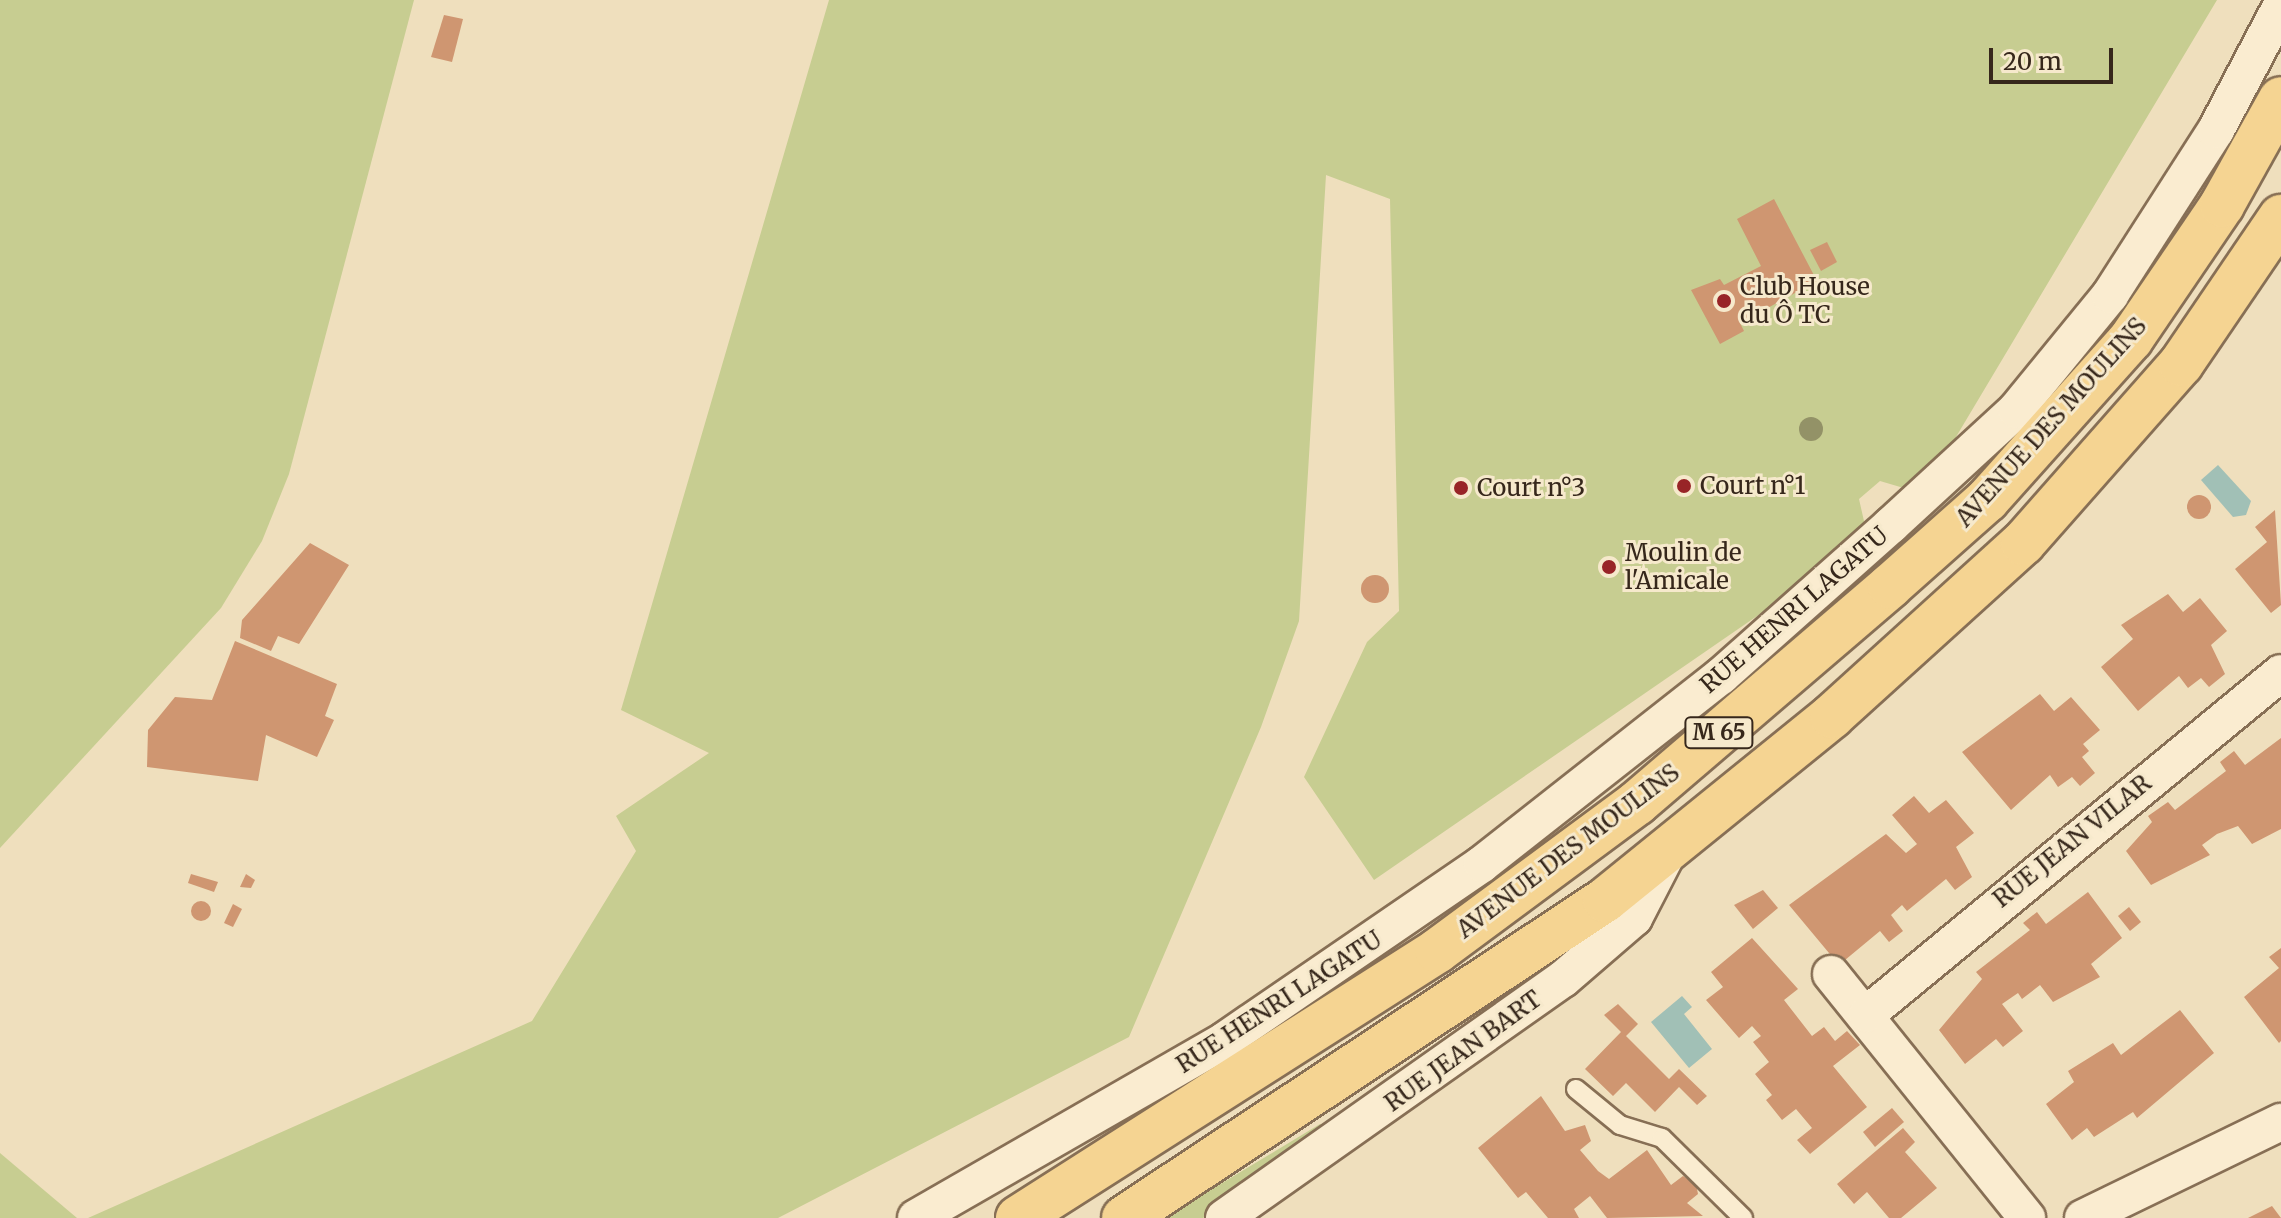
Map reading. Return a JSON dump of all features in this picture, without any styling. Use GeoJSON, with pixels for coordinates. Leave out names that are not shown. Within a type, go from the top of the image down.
{"type":"FeatureCollection","features":[{"type":"Feature","properties":{"kind":"main road","name":"AVENUE DES MOULINS"},"geometry":{"type":"LineString","coordinates":[[1018,1218],[1437,951],[1637,803],[1890,586],[1987,500],[2131,339],[2222,205],[2281,99]]}},
{"type":"Feature","properties":{"kind":"main road","name":"M 65"},"geometry":{"type":"LineString","coordinates":[[1124,1218],[1327,1090],[1668,852],[2023,543],[2181,364],[2281,217]]}},
{"type":"Feature","properties":{"kind":"street","name":"RUE HENRI LAGATU"},"geometry":{"type":"LineString","coordinates":[[916,1218],[1225,1040],[1366,947],[1721,676],[1880,535],[2016,410],[2110,295],[2209,143],[2281,6]]}},
{"type":"Feature","properties":{"kind":"street","name":"RUE JEAN VILAR"},"geometry":{"type":"LineString","coordinates":[[1867,1014],[2281,673]]}},
{"type":"Feature","properties":{"kind":"street","name":"RUE JEAN BART"},"geometry":{"type":"LineString","coordinates":[[1224,1218],[1563,979],[1634,918],[1668,852]]}},
{"type":"Feature","properties":{"kind":"street"},"geometry":{"type":"LineString","coordinates":[[1831,974],[1867,1014],[2027,1218]]}},
{"type":"Feature","properties":{"kind":"street"},"geometry":{"type":"LineString","coordinates":[[2083,1218],[2137,1207],[2281,1122]]}},
{"type":"Feature","properties":{"kind":"lane"},"geometry":{"type":"LineString","coordinates":[[1576,1089],[1620,1125],[1662,1138],[1743,1218]]}},
{"type":"Feature","properties":{"kind":"green space"},"geometry":{"type":"Polygon","coordinates":[[[0,0],[414,0],[289,474],[262,541],[221,608],[0,848],[0,0]]]}},
{"type":"Feature","properties":{"kind":"green space"},"geometry":{"type":"Polygon","coordinates":[[[829,0],[2217,0],[1947,452],[1907,489],[1880,481],[1859,499],[1866,530],[1773,605],[1374,880],[1304,777],[1367,642],[1399,611],[1390,199],[1326,175],[1299,621],[1261,727],[1129,1037],[778,1218],[88,1218],[532,1021],[636,851],[616,816],[709,753],[621,710],[829,0]]]}},
{"type":"Feature","properties":{"kind":"green space"},"geometry":{"type":"Polygon","coordinates":[[[1320,1124],[1326,1127],[1313,1145],[1203,1218],[1164,1218],[1320,1124]]]}},
{"type":"Feature","properties":{"kind":"green space"},"geometry":{"type":"Polygon","coordinates":[[[0,1153],[77,1218],[0,1218],[0,1153]]]}},
{"type":"Feature","properties":{"kind":"water"},"geometry":{"type":"Polygon","coordinates":[[[2218,465],[2251,501],[2246,515],[2233,517],[2201,480],[2218,465]]]}},
{"type":"Feature","properties":{"kind":"water"},"geometry":{"type":"Polygon","coordinates":[[[1682,996],[1692,1007],[1684,1014],[1712,1049],[1689,1068],[1651,1022],[1682,996]]]}},
{"type":"Feature","properties":{"kind":"building"},"geometry":{"type":"Polygon","coordinates":[[[444,15],[463,19],[452,62],[431,57],[444,15]]]}},
{"type":"Feature","properties":{"kind":"building"},"geometry":{"type":"Polygon","coordinates":[[[1774,199],[1817,281],[1740,323],[1744,331],[1720,344],[1691,290],[1720,279],[1724,285],[1761,266],[1737,219],[1774,199]]]}},
{"type":"Feature","properties":{"kind":"building"},"geometry":{"type":"Polygon","coordinates":[[[1827,242],[1837,262],[1821,271],[1810,250],[1827,242]]]}},
{"type":"Feature","properties":{"kind":"building"},"geometry":{"type":"Polygon","coordinates":[[[2199,495],[2208,498],[2211,507],[2208,516],[2199,519],[2190,516],[2187,507],[2190,498],[2199,495]]]}},
{"type":"Feature","properties":{"kind":"building"},"geometry":{"type":"Polygon","coordinates":[[[2275,510],[2281,605],[2271,613],[2235,569],[2267,542],[2255,527],[2275,510]]]}},
{"type":"Feature","properties":{"kind":"building"},"geometry":{"type":"Polygon","coordinates":[[[310,543],[349,565],[299,644],[278,636],[271,651],[240,638],[242,620],[310,543]]]}},
{"type":"Feature","properties":{"kind":"building"},"geometry":{"type":"Polygon","coordinates":[[[1375,575],[1385,579],[1389,589],[1385,599],[1375,603],[1365,599],[1361,589],[1365,579],[1375,575]]]}},
{"type":"Feature","properties":{"kind":"building"},"geometry":{"type":"Polygon","coordinates":[[[2168,594],[2183,612],[2200,598],[2227,631],[2211,645],[2225,674],[2209,687],[2201,678],[2188,688],[2179,676],[2138,711],[2101,667],[2133,639],[2121,625],[2168,594]]]}},
{"type":"Feature","properties":{"kind":"building"},"geometry":{"type":"Polygon","coordinates":[[[235,641],[337,684],[325,716],[334,720],[317,757],[266,735],[258,781],[147,767],[148,730],[175,697],[212,700],[235,641]]]}},
{"type":"Feature","properties":{"kind":"building"},"geometry":{"type":"Polygon","coordinates":[[[2040,694],[2054,711],[2071,697],[2100,730],[2083,744],[2089,751],[2082,757],[2095,773],[2080,786],[2072,777],[2058,787],[2050,775],[2011,810],[1962,752],[2040,694]]]}},
{"type":"Feature","properties":{"kind":"building"},"geometry":{"type":"Polygon","coordinates":[[[2281,738],[2281,829],[2252,844],[2238,826],[2217,834],[2202,845],[2210,855],[2151,885],[2126,851],[2152,822],[2148,816],[2168,802],[2175,810],[2226,771],[2220,762],[2234,751],[2245,765],[2281,738]]]}},
{"type":"Feature","properties":{"kind":"building"},"geometry":{"type":"Polygon","coordinates":[[[1914,796],[1929,813],[1946,800],[1974,833],[1956,847],[1972,877],[1955,890],[1946,879],[1907,911],[1902,905],[1891,915],[1903,931],[1889,942],[1880,931],[1839,965],[1789,905],[1886,834],[1906,853],[1917,844],[1892,815],[1914,796]]]}},
{"type":"Feature","properties":{"kind":"building"},"geometry":{"type":"Polygon","coordinates":[[[191,874],[218,882],[214,892],[188,883],[191,874]]]}},
{"type":"Feature","properties":{"kind":"building"},"geometry":{"type":"Polygon","coordinates":[[[246,874],[255,880],[251,888],[240,887],[246,874]]]}},
{"type":"Feature","properties":{"kind":"building"},"geometry":{"type":"Polygon","coordinates":[[[1763,890],[1778,908],[1753,929],[1734,905],[1763,890]]]}},
{"type":"Feature","properties":{"kind":"building"},"geometry":{"type":"Polygon","coordinates":[[[2088,892],[2122,938],[2091,964],[2100,977],[2053,1002],[2040,985],[2022,999],[2018,993],[2002,1004],[2023,1031],[2003,1047],[1996,1039],[1965,1064],[1939,1030],[1982,979],[1976,972],[2030,930],[2023,923],[2037,912],[2046,924],[2088,892]]]}},
{"type":"Feature","properties":{"kind":"building"},"geometry":{"type":"Polygon","coordinates":[[[201,901],[208,904],[211,911],[208,918],[201,921],[194,918],[191,911],[194,904],[201,901]]]}},
{"type":"Feature","properties":{"kind":"building"},"geometry":{"type":"Polygon","coordinates":[[[233,904],[242,909],[233,927],[224,923],[233,904]]]}},
{"type":"Feature","properties":{"kind":"building"},"geometry":{"type":"Polygon","coordinates":[[[2129,907],[2141,922],[2130,931],[2118,916],[2129,907]]]}},
{"type":"Feature","properties":{"kind":"building"},"geometry":{"type":"Polygon","coordinates":[[[1752,938],[1798,989],[1784,1000],[1812,1036],[1824,1027],[1835,1041],[1847,1031],[1860,1045],[1833,1066],[1867,1107],[1810,1154],[1797,1140],[1812,1128],[1796,1109],[1782,1120],[1766,1100],[1772,1095],[1755,1074],[1769,1062],[1753,1042],[1761,1036],[1752,1026],[1739,1038],[1706,1000],[1723,987],[1711,972],[1752,938]]]}},
{"type":"Feature","properties":{"kind":"building"},"geometry":{"type":"Polygon","coordinates":[[[2281,948],[2279,1043],[2244,997],[2279,968],[2269,957],[2281,948]]]}},
{"type":"Feature","properties":{"kind":"building"},"geometry":{"type":"Polygon","coordinates":[[[1618,1004],[1638,1024],[1626,1036],[1669,1079],[1679,1069],[1707,1096],[1697,1105],[1679,1087],[1655,1112],[1626,1083],[1613,1096],[1585,1069],[1621,1032],[1604,1015],[1618,1004]]]}},
{"type":"Feature","properties":{"kind":"building"},"geometry":{"type":"Polygon","coordinates":[[[2180,1010],[2214,1053],[2137,1118],[2133,1112],[2094,1137],[2087,1128],[2072,1140],[2046,1104],[2074,1082],[2068,1071],[2113,1043],[2121,1055],[2180,1010]]]}},
{"type":"Feature","properties":{"kind":"building"},"geometry":{"type":"Polygon","coordinates":[[[1541,1096],[1565,1131],[1585,1125],[1591,1141],[1580,1150],[1598,1171],[1609,1179],[1647,1150],[1671,1185],[1683,1176],[1696,1184],[1698,1194],[1687,1203],[1703,1216],[1607,1218],[1590,1196],[1574,1209],[1579,1218],[1548,1218],[1526,1192],[1518,1198],[1478,1148],[1541,1096]]]}},
{"type":"Feature","properties":{"kind":"building"},"geometry":{"type":"Polygon","coordinates":[[[1892,1108],[1904,1122],[1875,1147],[1863,1132],[1892,1108]]]}},
{"type":"Feature","properties":{"kind":"building"},"geometry":{"type":"Polygon","coordinates":[[[1903,1128],[1915,1142],[1905,1152],[1937,1188],[1901,1218],[1889,1218],[1867,1192],[1854,1204],[1837,1184],[1903,1128]]]}},
{"type":"Feature","properties":{"kind":"building"},"geometry":{"type":"Polygon","coordinates":[[[2272,1206],[2281,1218],[2248,1218],[2272,1206]]]}},
{"type":"Feature","properties":{"kind":"place","name":"Club House du Ô TC"},"geometry":{"type":"Point","coordinates":[1724,301]}},
{"type":"Feature","properties":{"kind":"place","name":"Court n°1"},"geometry":{"type":"Point","coordinates":[1684,486]}},
{"type":"Feature","properties":{"kind":"place","name":"Court n°3"},"geometry":{"type":"Point","coordinates":[1461,488]}},
{"type":"Feature","properties":{"kind":"place","name":"Moulin de l'Amicale"},"geometry":{"type":"Point","coordinates":[1609,567]}}]}
